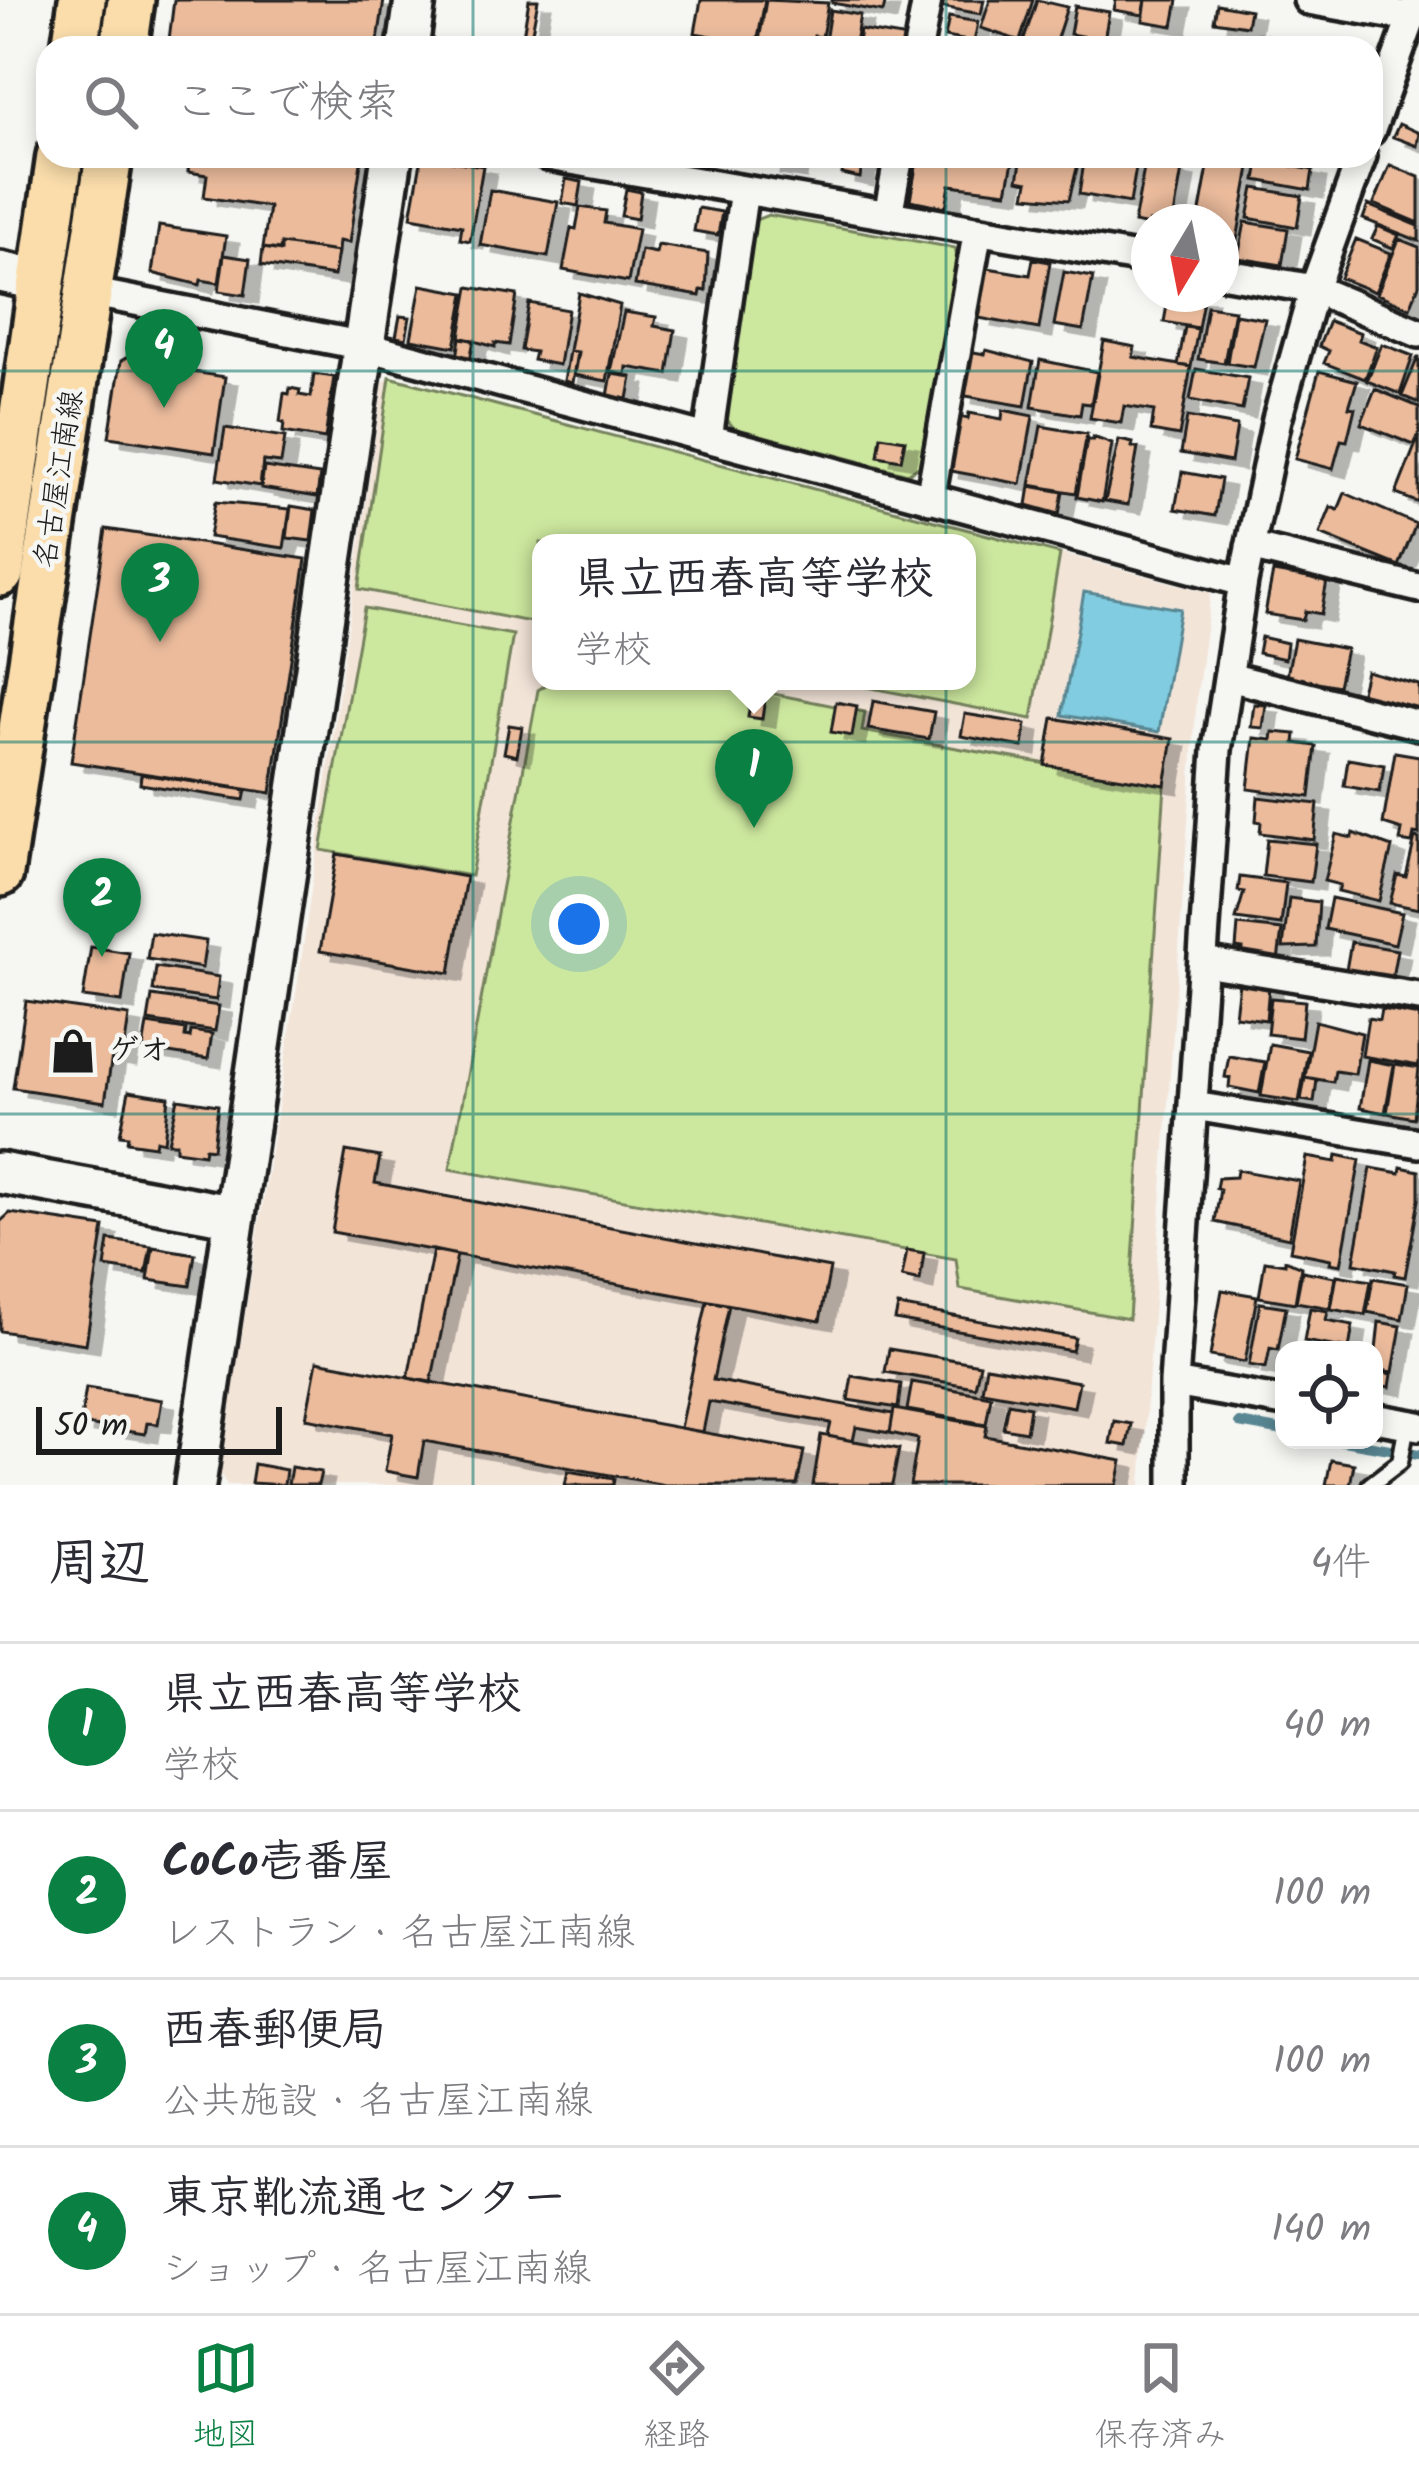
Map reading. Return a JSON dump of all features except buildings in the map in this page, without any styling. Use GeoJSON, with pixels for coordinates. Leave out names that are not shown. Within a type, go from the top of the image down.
{"type":"FeatureCollection","features":[{"type":"Feature","properties":{"kind":"main road"},"geometry":{"type":"LineString","coordinates":[[77,36],[82,0]]}},
{"type":"Feature","properties":{"kind":"main road"},"geometry":{"type":"LineString","coordinates":[[126,36],[131,0]]}},
{"type":"Feature","properties":{"kind":"main road","name":"名古屋江南線"},"geometry":{"type":"LineString","coordinates":[[0,573],[21,276],[56,168]]}},
{"type":"Feature","properties":{"kind":"main road","name":"名古屋江南線"},"geometry":{"type":"LineString","coordinates":[[0,873],[107,168]]}},
{"type":"Feature","properties":{"kind":"street"},"geometry":{"type":"LineString","coordinates":[[410,36],[415,0]]}},
{"type":"Feature","properties":{"kind":"street"},"geometry":{"type":"LineString","coordinates":[[920,36],[927,0]]}},
{"type":"Feature","properties":{"kind":"street"},"geometry":{"type":"LineString","coordinates":[[1307,0],[1415,17],[1383,99]]}},
{"type":"Feature","properties":{"kind":"street"},"geometry":{"type":"LineString","coordinates":[[195,1485],[390,168]]}},
{"type":"Feature","properties":{"kind":"street"},"geometry":{"type":"LineString","coordinates":[[617,168],[1131,257]]}},
{"type":"Feature","properties":{"kind":"street"},"geometry":{"type":"LineString","coordinates":[[888,215],[897,168]]}},
{"type":"Feature","properties":{"kind":"street"},"geometry":{"type":"LineString","coordinates":[[1174,1485],[1174,1383],[1217,750],[1243,582],[1277,419],[1314,289],[1358,168]]}},
{"type":"Feature","properties":{"kind":"street"},"geometry":{"type":"LineString","coordinates":[[708,438],[743,190]]}},
{"type":"Feature","properties":{"kind":"street"},"geometry":{"type":"LineString","coordinates":[[930,499],[978,230]]}},
{"type":"Feature","properties":{"kind":"street"},"geometry":{"type":"LineString","coordinates":[[1239,276],[1314,289],[1419,333]]}},
{"type":"Feature","properties":{"kind":"street"},"geometry":{"type":"LineString","coordinates":[[89,292],[364,346],[1243,582]]}},
{"type":"Feature","properties":{"kind":"street"},"geometry":{"type":"LineString","coordinates":[[1250,547],[1419,588]]}},
{"type":"Feature","properties":{"kind":"street"},"geometry":{"type":"LineString","coordinates":[[1229,677],[1419,725]]}},
{"type":"Feature","properties":{"kind":"street"},"geometry":{"type":"LineString","coordinates":[[1204,962],[1419,997]]}},
{"type":"Feature","properties":{"kind":"street"},"geometry":{"type":"LineString","coordinates":[[1194,1106],[1419,1143]]}},
{"type":"Feature","properties":{"kind":"street"},"geometry":{"type":"LineString","coordinates":[[0,1173],[235,1216]]}},
{"type":"Feature","properties":{"kind":"street"},"geometry":{"type":"LineString","coordinates":[[1174,1383],[1275,1400]]}},
{"type":"Feature","properties":{"kind":"lane"},"geometry":{"type":"LineString","coordinates":[[1370,1485],[1400,1462],[1410,1431]]}},
{"type":"Feature","properties":{"kind":"shaded area"},"geometry":{"type":"Polygon","coordinates":[[[390,377],[1211,593],[1197,695],[1141,1485],[227,1485],[220,1473],[301,962],[383,382],[390,377]]]}},
{"type":"Feature","properties":{"kind":"green space"},"geometry":{"type":"Polygon","coordinates":[[[768,215],[955,248],[959,265],[921,464],[908,474],[734,428],[722,414],[753,221],[768,215]]]}},
{"type":"Feature","properties":{"kind":"green space"},"geometry":{"type":"Polygon","coordinates":[[[390,377],[1060,554],[1032,719],[882,690],[976,690],[976,534],[532,534],[532,622],[359,589],[390,377]]]}},
{"type":"Feature","properties":{"kind":"green space"},"geometry":{"type":"Polygon","coordinates":[[[364,608],[513,635],[471,876],[321,850],[364,608]]]}},
{"type":"Feature","properties":{"kind":"green space"},"geometry":{"type":"Polygon","coordinates":[[[538,690],[754,690],[865,712],[862,731],[1165,785],[1129,1319],[960,1289],[956,1259],[450,1169],[538,690]]]}},
{"type":"Feature","properties":{"kind":"water"},"geometry":{"type":"Polygon","coordinates":[[[1084,592],[1180,609],[1159,732],[1062,715],[1084,592]]]}},
{"type":"Feature","properties":{"kind":"waterway"},"geometry":{"type":"LineString","coordinates":[[1239,1423],[1275,1429]]}},
{"type":"Feature","properties":{"kind":"waterway"},"geometry":{"type":"LineString","coordinates":[[1383,1448],[1419,1454]]}},
{"type":"Feature","properties":{"kind":"place","name":"東京靴流通センター"},"geometry":{"type":"Point","coordinates":[164,408]}},
{"type":"Feature","properties":{"kind":"place","name":"西春郵便局"},"geometry":{"type":"Point","coordinates":[160,642]}},
{"type":"Feature","properties":{"kind":"place","name":"県立西春高等学校"},"geometry":{"type":"Point","coordinates":[754,828]}},
{"type":"Feature","properties":{"kind":"place","name":"CoCo壱番屋"},"geometry":{"type":"Point","coordinates":[102,957]}},
{"type":"Feature","properties":{"kind":"place","name":"ゲオ"},"geometry":{"type":"Point","coordinates":[73,1051]}}]}
